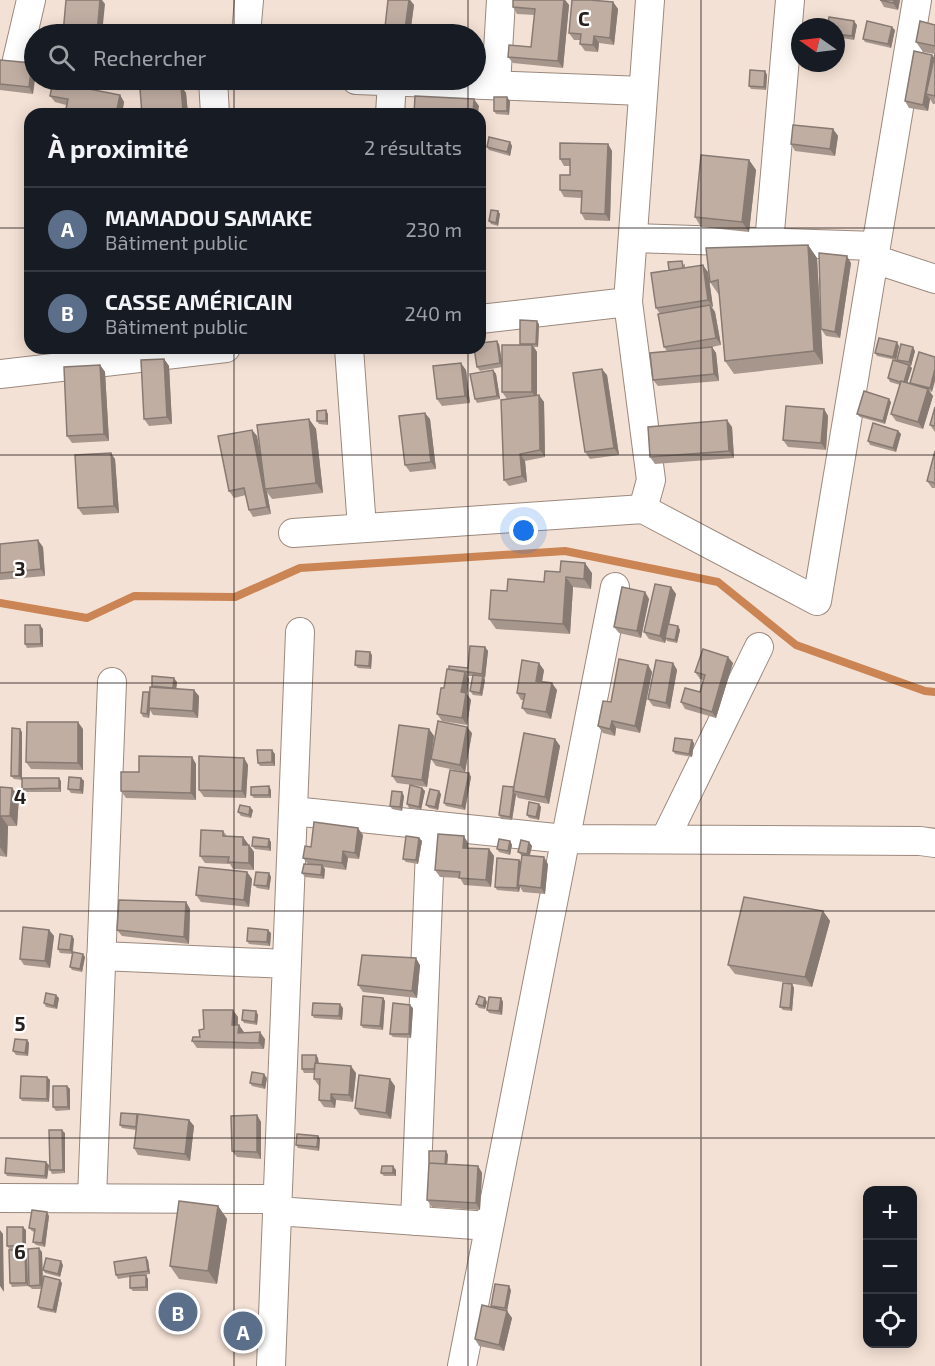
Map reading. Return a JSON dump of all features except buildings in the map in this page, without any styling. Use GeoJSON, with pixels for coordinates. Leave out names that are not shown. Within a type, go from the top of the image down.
{"type":"FeatureCollection","features":[{"type":"Feature","properties":{"kind":"street"},"geometry":{"type":"LineString","coordinates":[[25,24],[31,0]]}},
{"type":"Feature","properties":{"kind":"street"},"geometry":{"type":"LineString","coordinates":[[247,24],[249,0]]}},
{"type":"Feature","properties":{"kind":"street"},"geometry":{"type":"LineString","coordinates":[[496,85],[501,0]]}},
{"type":"Feature","properties":{"kind":"street"},"geometry":{"type":"LineString","coordinates":[[643,509],[651,480],[628,302],[650,0]]}},
{"type":"Feature","properties":{"kind":"street"},"geometry":{"type":"LineString","coordinates":[[769,243],[790,0]]}},
{"type":"Feature","properties":{"kind":"street"},"geometry":{"type":"LineString","coordinates":[[293,533],[643,509],[817,601],[917,0]]}},
{"type":"Feature","properties":{"kind":"street"},"geometry":{"type":"LineString","coordinates":[[17,60],[24,30]]}},
{"type":"Feature","properties":{"kind":"street"},"geometry":{"type":"LineString","coordinates":[[486,85],[643,91]]}},
{"type":"Feature","properties":{"kind":"street"},"geometry":{"type":"LineString","coordinates":[[214,90],[215,108]]}},
{"type":"Feature","properties":{"kind":"street"},"geometry":{"type":"LineString","coordinates":[[390,108],[391,90]]}},
{"type":"Feature","properties":{"kind":"street"},"geometry":{"type":"LineString","coordinates":[[633,238],[769,243],[875,253],[935,279]]}},
{"type":"Feature","properties":{"kind":"street"},"geometry":{"type":"LineString","coordinates":[[486,318],[628,302]]}},
{"type":"Feature","properties":{"kind":"street"},"geometry":{"type":"LineString","coordinates":[[0,374],[174,354]]}},
{"type":"Feature","properties":{"kind":"street"},"geometry":{"type":"LineString","coordinates":[[349,354],[362,528]]}},
{"type":"Feature","properties":{"kind":"street"},"geometry":{"type":"LineString","coordinates":[[462,1366],[615,587]]}},
{"type":"Feature","properties":{"kind":"street"},"geometry":{"type":"LineString","coordinates":[[271,1366],[300,632]]}},
{"type":"Feature","properties":{"kind":"street"},"geometry":{"type":"LineString","coordinates":[[665,839],[759,647]]}},
{"type":"Feature","properties":{"kind":"street"},"geometry":{"type":"LineString","coordinates":[[92,1198],[112,682]]}},
{"type":"Feature","properties":{"kind":"street"},"geometry":{"type":"LineString","coordinates":[[293,811],[565,839],[920,841],[935,843]]}},
{"type":"Feature","properties":{"kind":"street"},"geometry":{"type":"LineString","coordinates":[[415,1221],[430,825]]}},
{"type":"Feature","properties":{"kind":"street"},"geometry":{"type":"LineString","coordinates":[[101,956],[287,964]]}},
{"type":"Feature","properties":{"kind":"street"},"geometry":{"type":"LineString","coordinates":[[0,1198],[92,1198],[277,1205],[415,1221],[489,1226]]}},
{"type":"Feature","properties":{"kind":"waterway"},"geometry":{"type":"LineString","coordinates":[[0,603],[87,618],[134,596],[235,597],[300,568],[565,551],[718,582],[796,645],[925,691],[935,692]]}},
{"type":"Feature","properties":{"kind":"place","name":"CASSE AMÉRICAIN"},"geometry":{"type":"Point","coordinates":[178,1312]}},
{"type":"Feature","properties":{"kind":"place","name":"MAMADOU SAMAKE"},"geometry":{"type":"Point","coordinates":[243,1331]}}]}
